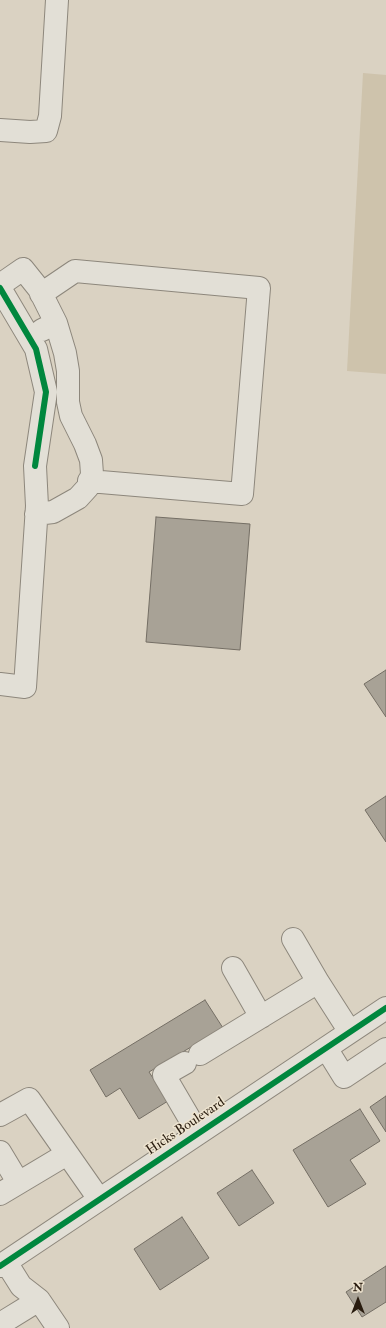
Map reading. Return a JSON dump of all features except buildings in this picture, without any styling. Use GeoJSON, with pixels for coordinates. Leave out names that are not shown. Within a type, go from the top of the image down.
{"type":"FeatureCollection","features":[{"type":"Feature","properties":{"kind":"street"},"geometry":{"type":"LineString","coordinates":[[0,130],[30,132],[46,131],[50,116],[57,0]]}},
{"type":"Feature","properties":{"kind":"street"},"geometry":{"type":"LineString","coordinates":[[0,285],[23,269],[41,294],[56,324],[65,353],[68,371],[68,402],[71,416],[91,460],[92,474],[84,493],[66,506],[53,512],[36,514]]}},
{"type":"Feature","properties":{"kind":"street"},"geometry":{"type":"LineString","coordinates":[[41,294],[74,271],[258,288],[242,494],[89,481]]}},
{"type":"Feature","properties":{"kind":"street"},"geometry":{"type":"LineString","coordinates":[[0,288],[36,349],[46,392],[35,466],[36,514],[25,687],[0,684]]}},
{"type":"Feature","properties":{"kind":"street"},"geometry":{"type":"LineString","coordinates":[[29,337],[56,324]]}},
{"type":"Feature","properties":{"kind":"street"},"geometry":{"type":"LineString","coordinates":[[293,938],[318,982],[350,1032]]}},
{"type":"Feature","properties":{"kind":"street"},"geometry":{"type":"LineString","coordinates":[[233,968],[261,1017]]}},
{"type":"Feature","properties":{"kind":"street"},"geometry":{"type":"LineString","coordinates":[[198,1133],[164,1075],[318,982]]}},
{"type":"Feature","properties":{"kind":"street","name":"Hicks Boulevard"},"geometry":{"type":"LineString","coordinates":[[3,1264],[386,1009]]}},
{"type":"Feature","properties":{"kind":"street"},"geometry":{"type":"LineString","coordinates":[[326,1048],[344,1077],[386,1050]]}},
{"type":"Feature","properties":{"kind":"street"},"geometry":{"type":"LineString","coordinates":[[0,1115],[29,1099],[99,1199]]}},
{"type":"Feature","properties":{"kind":"street"},"geometry":{"type":"LineString","coordinates":[[0,1152],[18,1182]]}},
{"type":"Feature","properties":{"kind":"street"},"geometry":{"type":"LineString","coordinates":[[0,1194],[67,1154]]}},
{"type":"Feature","properties":{"kind":"street"},"geometry":{"type":"LineString","coordinates":[[3,1264],[21,1286],[39,1300],[58,1328]]}},
{"type":"Feature","properties":{"kind":"street"},"geometry":{"type":"LineString","coordinates":[[0,1324],[39,1300]]}},
{"type":"Feature","properties":{"kind":"shaded area"},"geometry":{"type":"Polygon","coordinates":[[[363,73],[386,75],[386,374],[347,371],[363,73]]]}},
{"type":"Feature","properties":{"kind":"cycle path"},"geometry":{"type":"LineString","coordinates":[[0,288],[36,349],[46,392],[35,466]]}},
{"type":"Feature","properties":{"kind":"cycle path"},"geometry":{"type":"LineString","coordinates":[[0,1266],[386,1008]]}}]}
